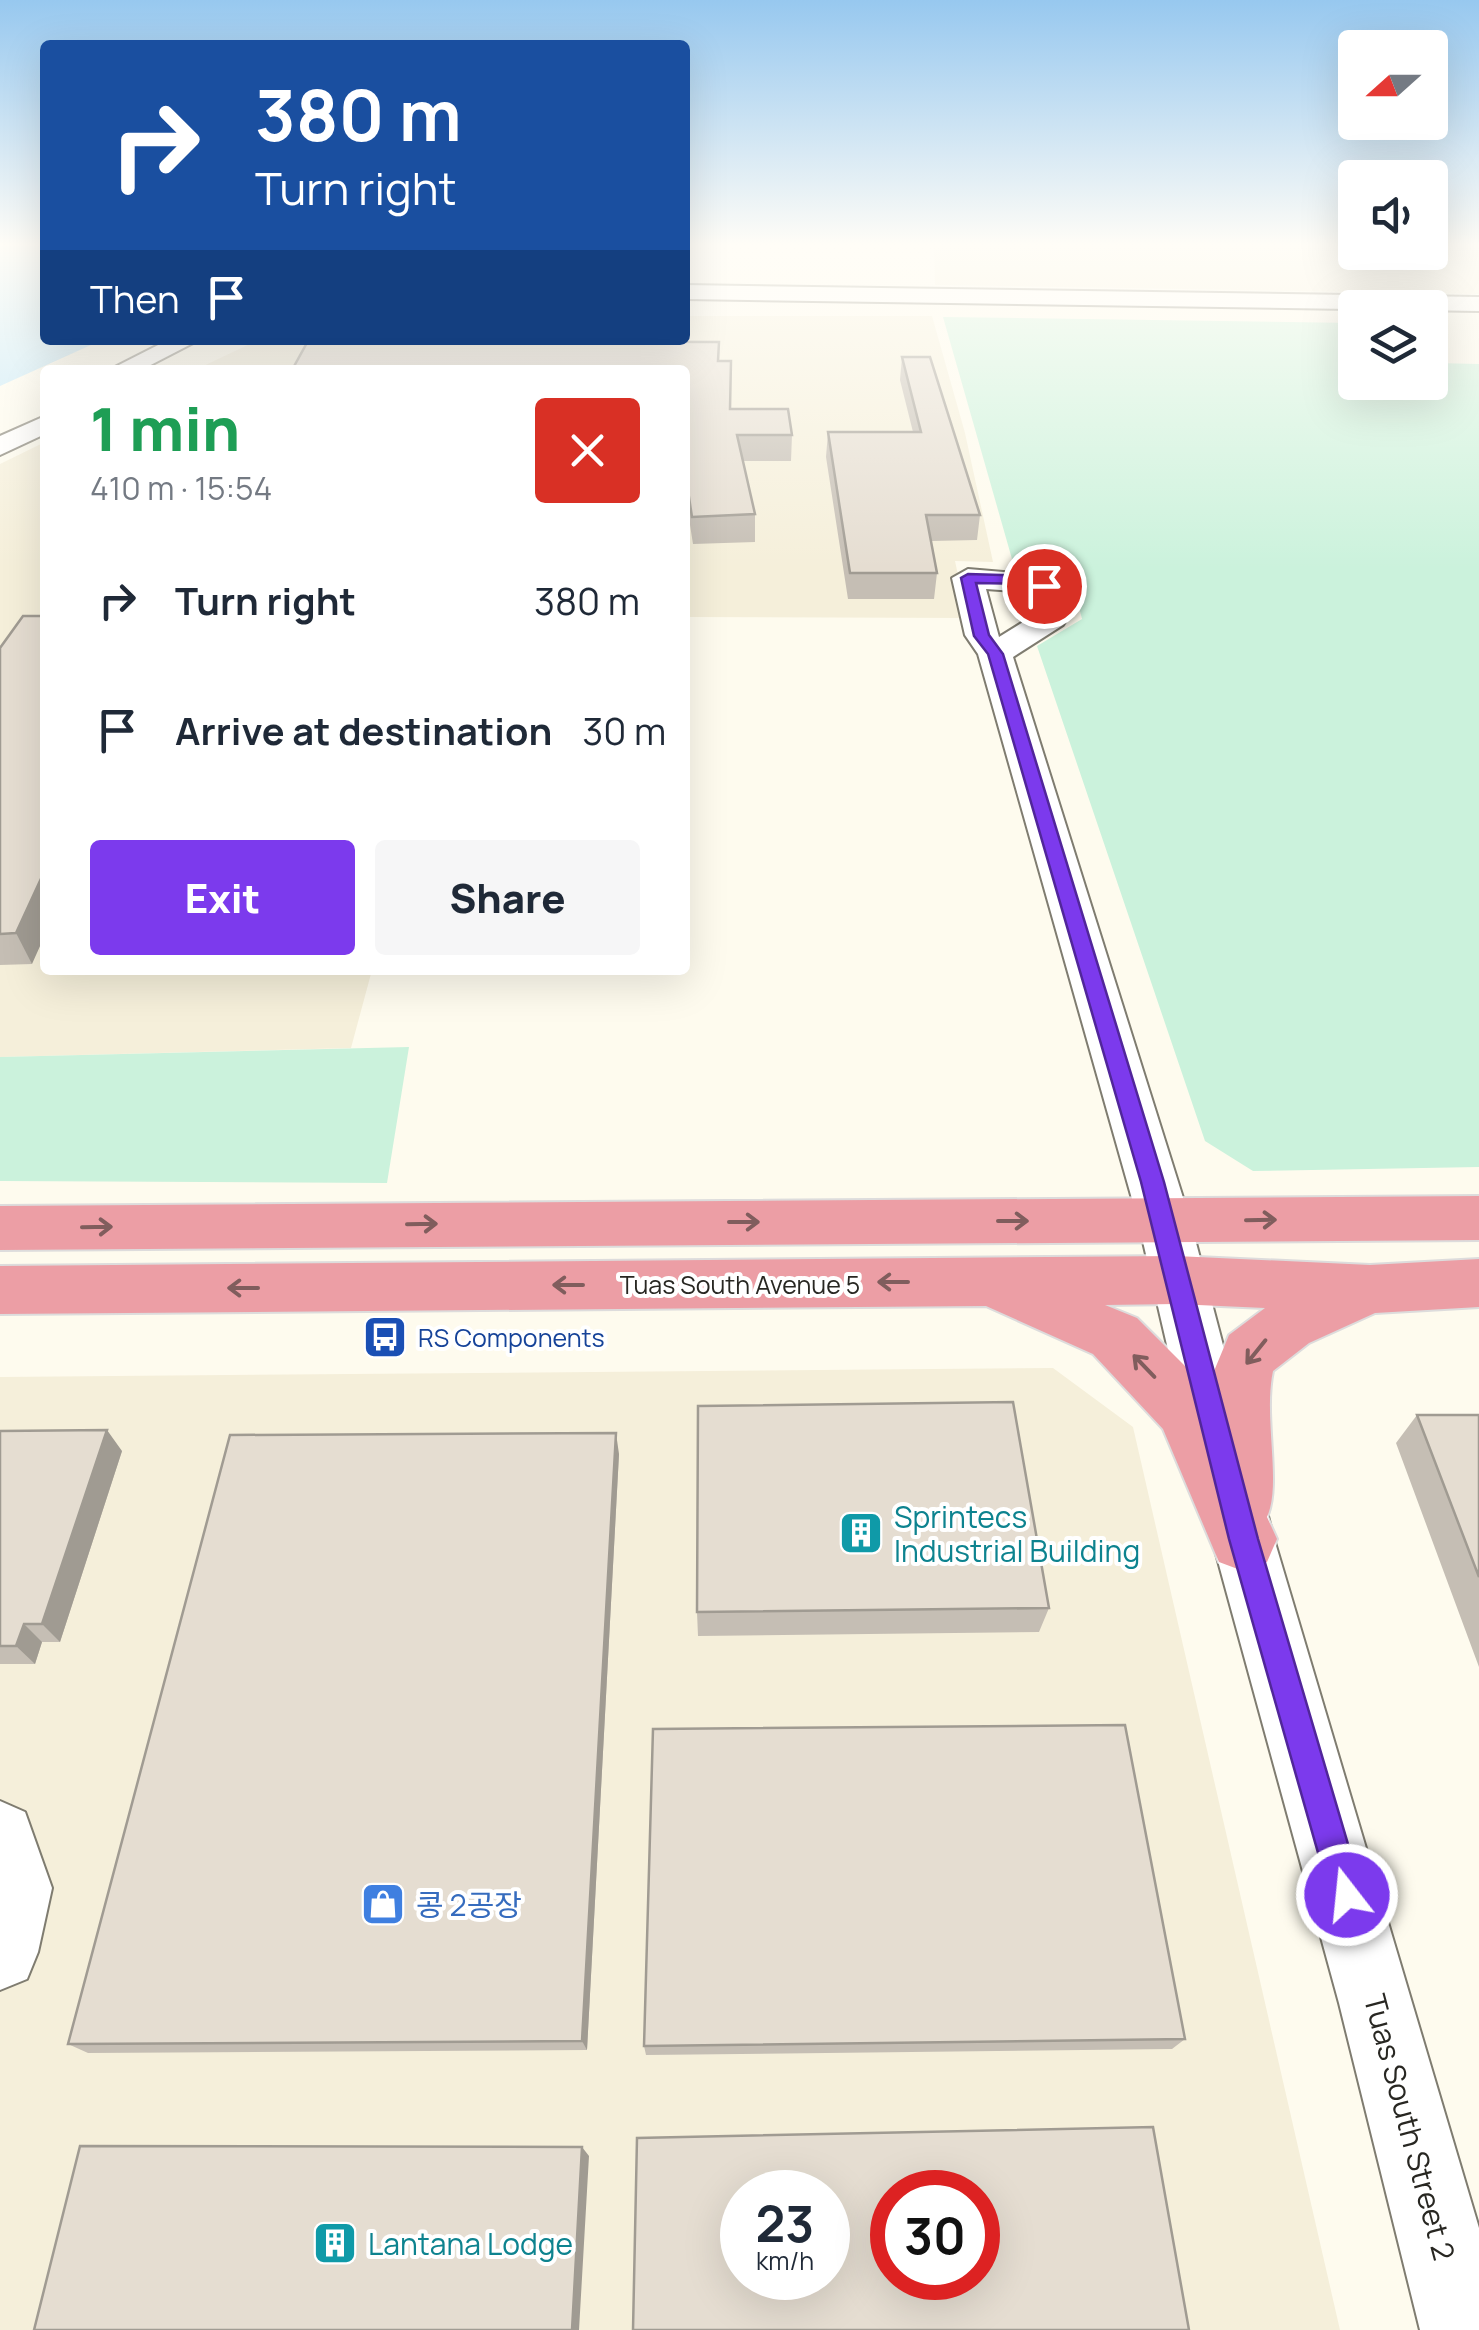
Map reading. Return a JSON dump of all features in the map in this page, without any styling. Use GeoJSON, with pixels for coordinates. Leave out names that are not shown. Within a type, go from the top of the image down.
{"type":"FeatureCollection","features":[{"type":"Feature","properties":{"kind":"main road"},"geometry":{"type":"LineString","coordinates":[[0,1228],[1479,1218]]}},
{"type":"Feature","properties":{"kind":"main road","name":"Tuas South Avenue 5"},"geometry":{"type":"LineString","coordinates":[[0,1290],[1176,1280],[1370,1289],[1479,1283]]}},
{"type":"Feature","properties":{"kind":"main road"},"geometry":{"type":"LineString","coordinates":[[991,1282],[1115,1336],[1188,1412],[1244,1539]]}},
{"type":"Feature","properties":{"kind":"main road"},"geometry":{"type":"LineString","coordinates":[[1244,1539],[1236,1406],[1246,1360],[1262,1340],[1370,1289]]}},
{"type":"Feature","properties":{"kind":"street"},"geometry":{"type":"LineString","coordinates":[[136,365],[178,351]]}},
{"type":"Feature","properties":{"kind":"street"},"geometry":{"type":"LineString","coordinates":[[167,365],[188,351]]}},
{"type":"Feature","properties":{"kind":"street"},"geometry":{"type":"LineString","coordinates":[[0,427],[40,408]]}},
{"type":"Feature","properties":{"kind":"street"},"geometry":{"type":"LineString","coordinates":[[0,447],[40,427]]}},
{"type":"Feature","properties":{"kind":"street","name":"Tuas South Street 2"},"geometry":{"type":"LineString","coordinates":[[995,654],[1164,1220],[1244,1539],[1378,2002],[1464,2330]]}},
{"type":"Feature","properties":{"kind":"street"},"geometry":{"type":"LineString","coordinates":[[0,1837],[14,1888],[0,1952]]}},
{"type":"Feature","properties":{"kind":"shaded area"},"geometry":{"type":"Polygon","coordinates":[[[235,351],[942,351],[965,433],[993,562],[955,561],[967,618],[690,617],[690,365],[206,365],[235,351]]]}},
{"type":"Feature","properties":{"kind":"shaded area"},"geometry":{"type":"Polygon","coordinates":[[[40,444],[40,975],[371,975],[351,1048],[0,1057],[0,464],[40,444]]]}},
{"type":"Feature","properties":{"kind":"shaded area"},"geometry":{"type":"Polygon","coordinates":[[[1053,1368],[1133,1427],[1340,2330],[0,2330],[0,1377],[1053,1368]]]}},
{"type":"Feature","properties":{"kind":"green space"},"geometry":{"type":"Polygon","coordinates":[[[953,351],[1338,351],[1338,400],[1448,400],[1448,363],[1479,364],[1479,1167],[1253,1171],[1205,1141],[1037,646],[1082,619],[1070,571],[1014,566],[953,351]]]}},
{"type":"Feature","properties":{"kind":"green space"},"geometry":{"type":"Polygon","coordinates":[[[409,1047],[387,1183],[0,1181],[0,1057],[409,1047]]]}},
{"type":"Feature","properties":{"kind":"water"},"geometry":{"type":"Polygon","coordinates":[[[0,351],[78,351],[40,365],[0,386],[0,351]]]}},
{"type":"Feature","properties":{"kind":"building"},"geometry":{"type":"Polygon","coordinates":[[[303,351],[719,351],[718,361],[731,361],[730,409],[788,409],[792,435],[737,435],[755,514],[692,517],[690,365],[295,365],[303,351]]]}},
{"type":"Feature","properties":{"kind":"building"},"geometry":{"type":"Polygon","coordinates":[[[902,357],[930,357],[980,515],[926,515],[937,573],[850,573],[828,432],[921,432],[902,357]]]}},
{"type":"Feature","properties":{"kind":"building"},"geometry":{"type":"Polygon","coordinates":[[[23,616],[40,616],[40,881],[16,933],[0,934],[0,648],[23,616]]]}},
{"type":"Feature","properties":{"kind":"building","name":"Sprintecs Industrial Building"},"geometry":{"type":"Polygon","coordinates":[[[1013,1402],[1049,1608],[697,1612],[698,1406],[1013,1402]]]}},
{"type":"Feature","properties":{"kind":"building"},"geometry":{"type":"Polygon","coordinates":[[[1417,1415],[1479,1415],[1479,1577],[1417,1415]]]}},
{"type":"Feature","properties":{"kind":"building"},"geometry":{"type":"Polygon","coordinates":[[[107,1430],[42,1624],[24,1624],[16,1646],[0,1646],[0,1431],[107,1430]]]}},
{"type":"Feature","properties":{"kind":"building"},"geometry":{"type":"Polygon","coordinates":[[[616,1433],[582,2041],[68,2044],[230,1435],[616,1433]]]}},
{"type":"Feature","properties":{"kind":"building"},"geometry":{"type":"Polygon","coordinates":[[[1125,1725],[1185,2039],[644,2046],[653,1729],[1125,1725]]]}},
{"type":"Feature","properties":{"kind":"building"},"geometry":{"type":"Polygon","coordinates":[[[1153,2127],[1189,2330],[633,2330],[637,2138],[1153,2127]]]}},
{"type":"Feature","properties":{"kind":"building","name":"Lantana Lodge"},"geometry":{"type":"Polygon","coordinates":[[[80,2146],[582,2147],[572,2330],[34,2330],[80,2146]]]}},
{"type":"Feature","properties":{"kind":"place","name":"RS Components"},"geometry":{"type":"Point","coordinates":[385,1337]}},
{"type":"Feature","properties":{"kind":"place","name":"Sprintecs Industrial Building"},"geometry":{"type":"Point","coordinates":[861,1533]}},
{"type":"Feature","properties":{"kind":"place","name":"콩 2공장"},"geometry":{"type":"Point","coordinates":[383,1904]}},
{"type":"Feature","properties":{"kind":"place","name":"Lantana Lodge"},"geometry":{"type":"Point","coordinates":[335,2243]}},
{"type":"Feature","properties":{"kind":"route"},"geometry":{"type":"LineString","coordinates":[[1044,586],[1033,580],[968,578],[981,636],[995,654],[1164,1220],[1244,1539],[1347,1895]]}}]}
